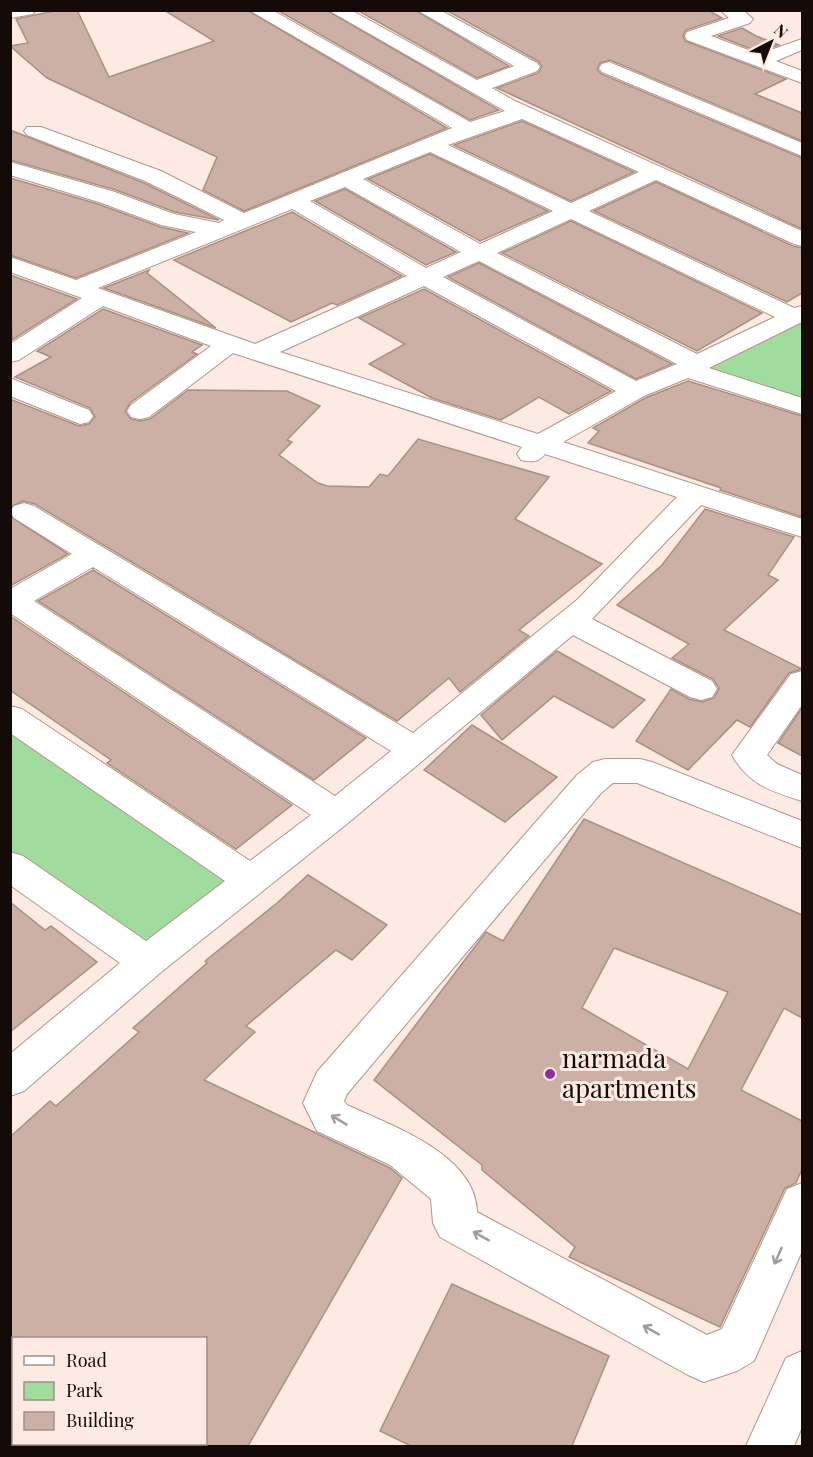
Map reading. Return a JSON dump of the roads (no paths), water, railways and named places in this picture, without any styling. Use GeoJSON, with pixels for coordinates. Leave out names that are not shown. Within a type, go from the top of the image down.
{"type":"FeatureCollection","features":[{"type":"Feature","properties":{"kind":"street"},"geometry":{"type":"LineString","coordinates":[[10,13],[27,10]]}},
{"type":"Feature","properties":{"kind":"street"},"geometry":{"type":"LineString","coordinates":[[258,10],[468,129]]}},
{"type":"Feature","properties":{"kind":"street"},"geometry":{"type":"LineString","coordinates":[[337,10],[522,112],[802,239]]}},
{"type":"Feature","properties":{"kind":"street"},"geometry":{"type":"LineString","coordinates":[[426,10],[530,67],[476,87]]}},
{"type":"Feature","properties":{"kind":"street"},"geometry":{"type":"LineString","coordinates":[[729,10],[744,19],[694,36],[802,77]]}},
{"type":"Feature","properties":{"kind":"street"},"geometry":{"type":"LineString","coordinates":[[758,60],[802,44]]}},
{"type":"Feature","properties":{"kind":"street"},"geometry":{"type":"LineString","coordinates":[[609,68],[802,150]]}},
{"type":"Feature","properties":{"kind":"street"},"geometry":{"type":"LineString","coordinates":[[10,355],[89,292],[293,200],[468,129],[522,112]]}},
{"type":"Feature","properties":{"kind":"street"},"geometry":{"type":"LineString","coordinates":[[34,131],[153,176],[243,221]]}},
{"type":"Feature","properties":{"kind":"street"},"geometry":{"type":"LineString","coordinates":[[432,145],[798,315]]}},
{"type":"Feature","properties":{"kind":"street"},"geometry":{"type":"LineString","coordinates":[[10,168],[107,197],[169,220],[222,231]]}},
{"type":"Feature","properties":{"kind":"street"},"geometry":{"type":"LineString","coordinates":[[259,352],[427,278],[657,172]]}},
{"type":"Feature","properties":{"kind":"street"},"geometry":{"type":"LineString","coordinates":[[346,179],[692,366],[802,406]]}},
{"type":"Feature","properties":{"kind":"street"},"geometry":{"type":"LineString","coordinates":[[293,200],[427,278],[635,391]]}},
{"type":"Feature","properties":{"kind":"street"},"geometry":{"type":"LineString","coordinates":[[10,264],[229,344],[309,369],[488,439],[531,453],[696,494],[802,528]]}},
{"type":"Feature","properties":{"kind":"street"},"geometry":{"type":"LineString","coordinates":[[531,453],[635,391],[798,315]]}},
{"type":"Feature","properties":{"kind":"street"},"geometry":{"type":"LineString","coordinates":[[140,411],[229,344]]}},
{"type":"Feature","properties":{"kind":"street"},"geometry":{"type":"LineString","coordinates":[[284,388],[309,369]]}},
{"type":"Feature","properties":{"kind":"street"},"geometry":{"type":"LineString","coordinates":[[10,386],[80,416]]}},
{"type":"Feature","properties":{"kind":"street"},"geometry":{"type":"LineString","coordinates":[[10,1079],[147,962],[416,750],[589,606],[696,494]]}},
{"type":"Feature","properties":{"kind":"street"},"geometry":{"type":"LineString","coordinates":[[24,512],[416,750]]}},
{"type":"Feature","properties":{"kind":"street"},"geometry":{"type":"LineString","coordinates":[[93,554],[12,602],[336,814]]}},
{"type":"Feature","properties":{"kind":"street"},"geometry":{"type":"LineString","coordinates":[[571,621],[701,689]]}},
{"type":"Feature","properties":{"kind":"street"},"geometry":{"type":"LineString","coordinates":[[802,681],[749,755],[753,765],[762,772],[802,788]]}},
{"type":"Feature","properties":{"kind":"street"},"geometry":{"type":"LineString","coordinates":[[10,717],[251,880]]}},
{"type":"Feature","properties":{"kind":"street"},"geometry":{"type":"LineString","coordinates":[[802,835],[640,771],[605,771],[589,784],[331,1084],[323,1103],[332,1118],[405,1152],[448,1186],[455,1204],[455,1223],[704,1359],[721,1355],[738,1345],[802,1203]]}},
{"type":"Feature","properties":{"kind":"street"},"geometry":{"type":"LineString","coordinates":[[10,866],[147,962]]}},
{"type":"Feature","properties":{"kind":"street"},"geometry":{"type":"LineString","coordinates":[[770,1446],[802,1374]]}},
{"type":"Feature","properties":{"kind":"place","name":"narmada apartments"},"geometry":{"type":"Point","coordinates":[550,1074]}}]}
